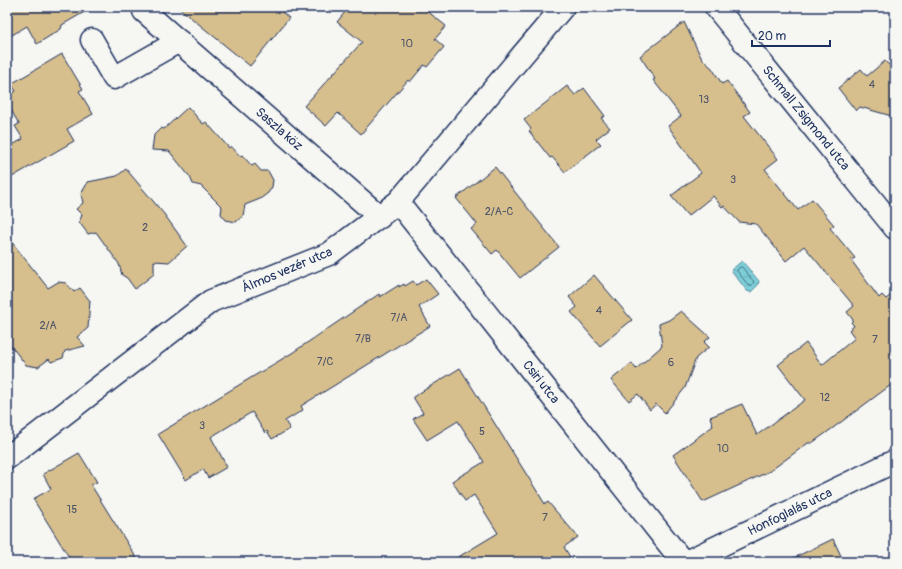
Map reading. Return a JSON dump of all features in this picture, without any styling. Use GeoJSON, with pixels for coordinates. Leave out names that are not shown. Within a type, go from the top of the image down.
{"type":"FeatureCollection","features":[{"type":"Feature","properties":{"kind":"street","name":"Álmos vezér utca"},"geometry":{"type":"LineString","coordinates":[[7,458],[211,301],[329,254],[380,217],[398,202],[563,7]]}},
{"type":"Feature","properties":{"kind":"street","name":"Schmall Zsigmond utca"},"geometry":{"type":"LineString","coordinates":[[716,7],[895,228]]}},
{"type":"Feature","properties":{"kind":"street","name":"Saszla köz"},"geometry":{"type":"LineString","coordinates":[[144,11],[380,217]]}},
{"type":"Feature","properties":{"kind":"street"},"geometry":{"type":"LineString","coordinates":[[92,40],[114,78],[179,41]]}},
{"type":"Feature","properties":{"kind":"street","name":"Csiri utca"},"geometry":{"type":"LineString","coordinates":[[398,202],[685,562]]}},
{"type":"Feature","properties":{"kind":"street","name":"Honfoglalás utca"},"geometry":{"type":"LineString","coordinates":[[685,562],[895,462]]}},
{"type":"Feature","properties":{"kind":"water"},"geometry":{"type":"Polygon","coordinates":[[[742,261],[759,281],[758,285],[751,292],[747,291],[731,270],[742,261]]]}},
{"type":"Feature","properties":{"kind":"building"},"geometry":{"type":"Polygon","coordinates":[[[7,7],[93,7],[62,25],[61,29],[37,44],[27,26],[7,38],[7,7]]]}},
{"type":"Feature","properties":{"kind":"building"},"geometry":{"type":"Polygon","coordinates":[[[178,7],[276,7],[289,18],[250,66],[178,7]]]}},
{"type":"Feature","properties":{"kind":"building"},"geometry":{"type":"Polygon","coordinates":[[[349,7],[422,7],[446,26],[435,39],[444,47],[427,67],[424,65],[410,82],[408,80],[361,134],[338,113],[326,126],[304,106],[362,42],[337,22],[349,7]]]}},
{"type":"Feature","properties":{"kind":"building"},"geometry":{"type":"Polygon","coordinates":[[[684,22],[702,59],[712,68],[722,84],[727,81],[750,112],[744,116],[778,159],[765,169],[798,210],[812,199],[834,225],[830,228],[855,258],[851,260],[879,298],[882,295],[886,299],[895,292],[895,382],[812,443],[808,443],[770,471],[703,502],[673,455],[713,426],[710,417],[742,404],[757,435],[805,400],[778,365],[806,343],[822,365],[855,338],[849,330],[854,326],[851,322],[853,320],[847,312],[854,306],[804,246],[786,261],[756,224],[739,222],[724,206],[722,207],[713,196],[688,216],[671,196],[701,173],[668,126],[681,116],[653,80],[655,79],[640,56],[684,22]]]}},
{"type":"Feature","properties":{"kind":"building"},"geometry":{"type":"Polygon","coordinates":[[[62,54],[83,89],[79,91],[93,114],[67,129],[74,141],[7,180],[7,148],[23,139],[15,126],[19,124],[7,103],[7,96],[16,91],[11,84],[62,54]]]}},
{"type":"Feature","properties":{"kind":"building"},"geometry":{"type":"Polygon","coordinates":[[[885,61],[895,71],[895,117],[860,107],[856,111],[838,88],[861,69],[867,76],[885,61]]]}},
{"type":"Feature","properties":{"kind":"building"},"geometry":{"type":"Polygon","coordinates":[[[567,86],[575,95],[584,88],[605,116],[601,118],[610,128],[596,139],[601,144],[565,172],[552,157],[550,158],[529,131],[531,129],[524,120],[567,86]]]}},
{"type":"Feature","properties":{"kind":"building"},"geometry":{"type":"Polygon","coordinates":[[[188,107],[203,124],[206,122],[229,148],[231,146],[252,166],[255,164],[261,171],[268,171],[273,180],[272,187],[268,193],[260,199],[245,205],[243,216],[236,222],[226,220],[221,214],[222,207],[201,186],[193,184],[190,177],[169,151],[152,150],[154,135],[161,128],[164,129],[188,107]]]}},
{"type":"Feature","properties":{"kind":"building"},"geometry":{"type":"Polygon","coordinates":[[[495,167],[559,247],[520,278],[497,250],[492,254],[471,229],[477,224],[456,198],[495,167]]]}},
{"type":"Feature","properties":{"kind":"building"},"geometry":{"type":"Polygon","coordinates":[[[126,169],[164,214],[187,246],[169,262],[154,261],[154,274],[135,289],[127,278],[122,275],[119,264],[96,232],[88,234],[79,222],[82,215],[76,209],[83,203],[81,194],[88,182],[117,176],[126,169]]]}},
{"type":"Feature","properties":{"kind":"building"},"geometry":{"type":"Polygon","coordinates":[[[7,236],[48,288],[58,282],[66,283],[74,292],[80,288],[90,301],[88,328],[77,337],[85,346],[65,351],[63,358],[51,362],[49,359],[38,367],[26,365],[7,341],[7,236]]]}},
{"type":"Feature","properties":{"kind":"building"},"geometry":{"type":"Polygon","coordinates":[[[594,275],[632,320],[600,346],[571,312],[577,307],[569,297],[594,275]]]}},
{"type":"Feature","properties":{"kind":"building"},"geometry":{"type":"Polygon","coordinates":[[[426,279],[438,294],[419,307],[430,326],[301,406],[303,410],[285,421],[290,429],[272,439],[267,431],[265,433],[252,412],[211,437],[227,467],[208,478],[203,469],[186,480],[158,434],[292,353],[379,294],[380,297],[399,285],[399,287],[404,284],[405,286],[413,281],[416,285],[426,279]]]}},
{"type":"Feature","properties":{"kind":"building"},"geometry":{"type":"Polygon","coordinates":[[[681,311],[710,337],[704,342],[709,347],[696,358],[685,388],[665,413],[656,404],[650,410],[638,394],[629,401],[611,380],[632,363],[636,369],[662,346],[659,324],[669,320],[681,311]]]}},
{"type":"Feature","properties":{"kind":"building"},"geometry":{"type":"Polygon","coordinates":[[[460,368],[545,504],[548,502],[578,537],[564,547],[573,562],[450,562],[498,533],[474,495],[465,501],[452,481],[484,462],[458,421],[427,440],[413,419],[423,413],[413,397],[460,368]]]}},
{"type":"Feature","properties":{"kind":"building"},"geometry":{"type":"Polygon","coordinates":[[[79,453],[97,482],[91,485],[139,562],[72,562],[33,499],[51,489],[43,474],[79,453]]]}},
{"type":"Feature","properties":{"kind":"building"},"geometry":{"type":"Polygon","coordinates":[[[833,539],[844,562],[785,562],[833,539]]]}}]}
